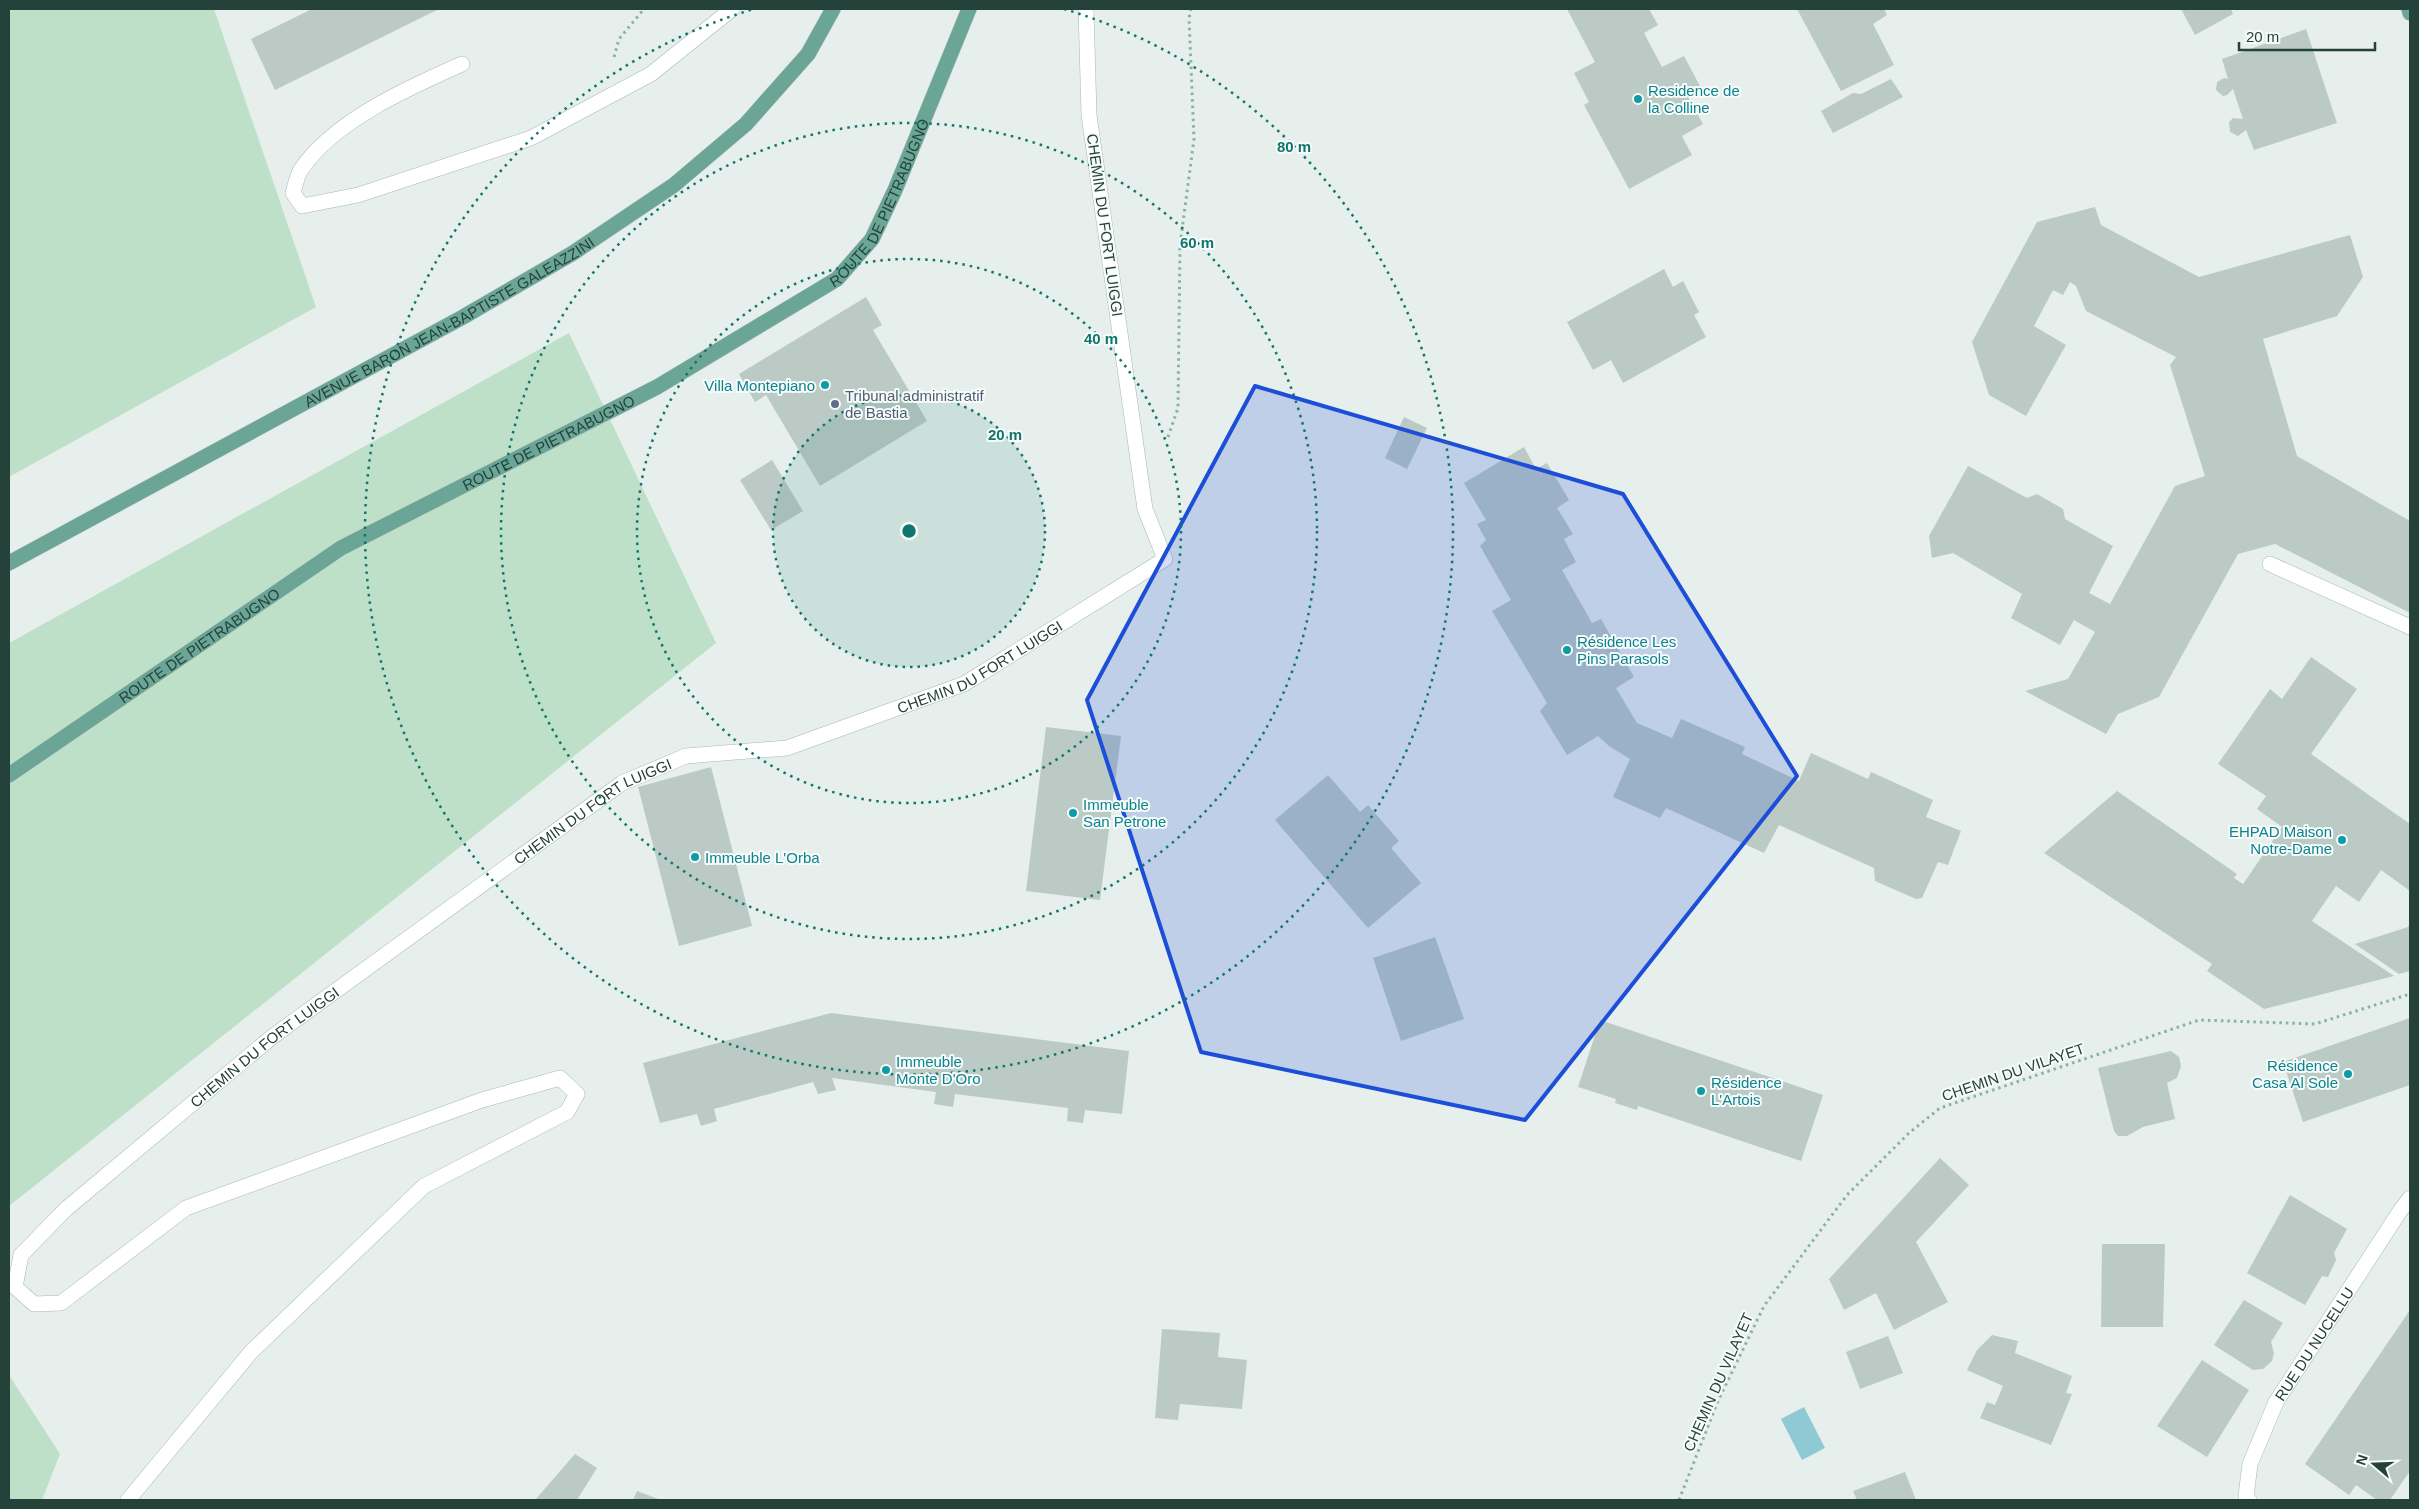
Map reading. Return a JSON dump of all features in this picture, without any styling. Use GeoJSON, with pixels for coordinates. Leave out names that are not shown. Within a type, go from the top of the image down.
{"type":"FeatureCollection","features":[{"type":"Feature","properties":{"kind":"main road","name":"AVENUE BARON JEAN-BAPTISTE GALEAZZINI"},"geometry":{"type":"LineString","coordinates":[[9,563],[463,317],[573,253],[666,190],[746,124],[808,54],[833,9]]}},
{"type":"Feature","properties":{"kind":"main road","name":"ROUTE DE PIETRABUGNO"},"geometry":{"type":"LineString","coordinates":[[9,775],[341,548],[657,387],[837,279],[872,239],[895,190],[969,9]]}},
{"type":"Feature","properties":{"kind":"main road"},"geometry":{"type":"LineString","coordinates":[[2409,9],[2410,13]]}},
{"type":"Feature","properties":{"kind":"street"},"geometry":{"type":"LineString","coordinates":[[462,64],[396,93],[332,136],[300,172],[293,193],[302,206],[358,195],[531,138],[652,74],[732,9]]}},
{"type":"Feature","properties":{"kind":"street","name":"CHEMIN DU FORT LUIGGI"},"geometry":{"type":"LineString","coordinates":[[128,1500],[251,1352],[424,1186],[567,1112],[577,1094],[560,1078],[482,1100],[186,1208],[61,1303],[34,1304],[15,1287],[21,1255],[66,1209],[272,1038],[622,783],[686,756],[788,748],[964,684],[1165,559],[1145,510],[1089,115],[1086,9]]}},
{"type":"Feature","properties":{"kind":"street"},"geometry":{"type":"LineString","coordinates":[[2270,564],[2410,627]]}},
{"type":"Feature","properties":{"kind":"street","name":"RUE DU NUCELLU"},"geometry":{"type":"LineString","coordinates":[[2249,1500],[2246,1496],[2250,1464],[2276,1402],[2394,1219],[2410,1198]]}},
{"type":"Feature","properties":{"kind":"path"},"geometry":{"type":"LineString","coordinates":[[1166,445],[1178,408],[1180,245],[1194,139],[1189,18],[1191,9]]}},
{"type":"Feature","properties":{"kind":"path","name":"CHEMIN DU VILAYET"},"geometry":{"type":"LineString","coordinates":[[1679,1500],[1718,1401],[1764,1306],[1847,1195],[1909,1133],[1940,1108],[2199,1020],[2315,1024],[2410,994]]}},
{"type":"Feature","properties":{"kind":"highlighted area"},"geometry":{"type":"Polygon","coordinates":[[[1255,386],[1623,494],[1797,776],[1525,1120],[1201,1052],[1087,700],[1255,386]]]}},
{"type":"Feature","properties":{"kind":"green space"},"geometry":{"type":"Polygon","coordinates":[[[9,9],[214,9],[316,307],[9,477],[9,9]]]}},
{"type":"Feature","properties":{"kind":"green space"},"geometry":{"type":"Polygon","coordinates":[[[569,333],[716,643],[9,1206],[9,643],[569,333]]]}},
{"type":"Feature","properties":{"kind":"green space"},"geometry":{"type":"Polygon","coordinates":[[[9,1375],[60,1454],[42,1500],[9,1500],[9,1375]]]}},
{"type":"Feature","properties":{"kind":"water"},"geometry":{"type":"Polygon","coordinates":[[[1804,1407],[1825,1448],[1802,1460],[1781,1419],[1804,1407]]]}},
{"type":"Feature","properties":{"kind":"building"},"geometry":{"type":"Polygon","coordinates":[[[312,9],[439,9],[275,90],[251,39],[312,9]]]}},
{"type":"Feature","properties":{"kind":"building","name":"Residence de la Colline"},"geometry":{"type":"Polygon","coordinates":[[[1567,9],[1649,9],[1658,25],[1644,33],[1662,67],[1684,56],[1701,88],[1687,95],[1703,124],[1682,136],[1692,155],[1629,189],[1584,105],[1589,102],[1574,73],[1595,62],[1567,9]]]}},
{"type":"Feature","properties":{"kind":"building"},"geometry":{"type":"Polygon","coordinates":[[[1797,9],[1884,9],[1887,15],[1873,24],[1894,65],[1841,91],[1797,9]]]}},
{"type":"Feature","properties":{"kind":"building"},"geometry":{"type":"Polygon","coordinates":[[[2181,9],[2231,9],[2233,14],[2195,35],[2181,9]]]}},
{"type":"Feature","properties":{"kind":"building"},"geometry":{"type":"Polygon","coordinates":[[[2306,29],[2337,123],[2254,150],[2246,130],[2238,136],[2230,132],[2229,122],[2233,118],[2243,119],[2233,89],[2223,96],[2216,90],[2217,82],[2224,78],[2228,79],[2222,59],[2306,29]]]}},
{"type":"Feature","properties":{"kind":"building"},"geometry":{"type":"Polygon","coordinates":[[[1891,79],[1903,97],[1833,133],[1821,111],[1853,93],[1861,94],[1891,79]]]}},
{"type":"Feature","properties":{"kind":"building"},"geometry":{"type":"Polygon","coordinates":[[[2095,207],[2101,225],[2199,277],[2350,235],[2363,277],[2337,316],[2263,339],[2297,456],[2410,521],[2410,613],[2275,544],[2238,554],[2159,697],[2118,714],[2106,734],[2025,691],[2068,679],[2095,632],[2074,620],[2060,645],[2011,618],[2022,594],[1953,553],[1932,558],[1929,536],[1968,466],[2027,498],[2037,494],[2063,509],[2065,519],[2113,546],[2089,593],[2110,604],[2175,486],[2205,476],[2170,365],[2176,357],[2086,311],[2076,286],[2070,282],[2063,295],[2053,290],[2034,326],[2066,345],[2026,416],[1989,395],[1972,342],[2037,222],[2095,207]]]}},
{"type":"Feature","properties":{"kind":"building"},"geometry":{"type":"Polygon","coordinates":[[[1664,269],[1673,287],[1683,281],[1699,312],[1694,315],[1706,337],[1623,383],[1611,360],[1593,370],[1567,322],[1664,269]]]}},
{"type":"Feature","properties":{"kind":"building","name":"Villa Montepiano"},"geometry":{"type":"Polygon","coordinates":[[[866,297],[882,325],[873,330],[927,421],[820,486],[766,395],[755,402],[739,374],[866,297]]]}},
{"type":"Feature","properties":{"kind":"building"},"geometry":{"type":"Polygon","coordinates":[[[1404,417],[1427,428],[1407,469],[1385,458],[1404,417]]]}},
{"type":"Feature","properties":{"kind":"building","name":"Résidence Les Pins Parasols"},"geometry":{"type":"Polygon","coordinates":[[[1524,447],[1536,469],[1547,463],[1569,500],[1557,508],[1573,534],[1564,539],[1576,562],[1562,570],[1592,623],[1601,619],[1634,677],[1616,688],[1637,723],[1672,738],[1681,719],[1745,747],[1742,754],[1799,781],[1811,753],[1868,779],[1871,772],[1933,800],[1926,817],[1961,831],[1948,865],[1938,862],[1922,898],[1916,899],[1875,881],[1874,868],[1779,825],[1764,853],[1666,808],[1660,818],[1613,797],[1630,759],[1609,746],[1598,736],[1567,755],[1540,711],[1547,703],[1492,611],[1511,600],[1480,546],[1486,540],[1477,524],[1486,520],[1464,483],[1524,447]]]}},
{"type":"Feature","properties":{"kind":"building"},"geometry":{"type":"Polygon","coordinates":[[[772,460],[803,511],[771,530],[740,480],[772,460]]]}},
{"type":"Feature","properties":{"kind":"building","name":"EHPAD Maison Notre-Dame"},"geometry":{"type":"Polygon","coordinates":[[[2311,657],[2357,689],[2311,754],[2410,824],[2410,891],[2381,870],[2359,902],[2336,886],[2312,921],[2394,976],[2264,1009],[2207,971],[2212,964],[2044,853],[2117,791],[2237,874],[2234,878],[2243,884],[2282,827],[2257,809],[2266,796],[2218,764],[2270,689],[2282,699],[2311,657]]]}},
{"type":"Feature","properties":{"kind":"building","name":"Immeuble San Petrone"},"geometry":{"type":"Polygon","coordinates":[[[1046,727],[1121,736],[1100,900],[1026,891],[1046,727]]]}},
{"type":"Feature","properties":{"kind":"building","name":"Immeuble L'Orba"},"geometry":{"type":"Polygon","coordinates":[[[711,767],[752,926],[679,946],[638,787],[711,767]]]}},
{"type":"Feature","properties":{"kind":"building"},"geometry":{"type":"Polygon","coordinates":[[[1328,775],[1360,812],[1368,805],[1399,841],[1391,848],[1421,883],[1368,928],[1275,820],[1328,775]]]}},
{"type":"Feature","properties":{"kind":"building"},"geometry":{"type":"Polygon","coordinates":[[[2410,923],[2410,971],[2399,974],[2355,944],[2408,927],[2410,923]]]}},
{"type":"Feature","properties":{"kind":"building"},"geometry":{"type":"Polygon","coordinates":[[[1435,937],[1464,1019],[1401,1041],[1373,958],[1435,937]]]}},
{"type":"Feature","properties":{"kind":"building","name":"Immeuble Monte D'Oro"},"geometry":{"type":"Polygon","coordinates":[[[831,1013],[1129,1051],[1122,1114],[1085,1110],[1083,1123],[1067,1121],[1068,1108],[955,1094],[953,1107],[934,1104],[936,1092],[832,1078],[836,1090],[818,1094],[813,1082],[714,1109],[717,1121],[701,1126],[697,1114],[660,1123],[643,1063],[831,1013]]]}},
{"type":"Feature","properties":{"kind":"building","name":"Résidence Casa Al Sole"},"geometry":{"type":"Polygon","coordinates":[[[2410,1018],[2410,1085],[2303,1122],[2283,1062],[2410,1018]]]}},
{"type":"Feature","properties":{"kind":"building","name":"Résidence L'Artois"},"geometry":{"type":"Polygon","coordinates":[[[1600,1020],[1823,1095],[1801,1161],[1638,1106],[1637,1110],[1615,1103],[1616,1099],[1578,1087],[1600,1020]]]}},
{"type":"Feature","properties":{"kind":"building"},"geometry":{"type":"Polygon","coordinates":[[[2171,1051],[2179,1057],[2181,1066],[2177,1078],[2167,1083],[2175,1119],[2143,1127],[2127,1136],[2118,1136],[2114,1131],[2098,1068],[2171,1051]]]}},
{"type":"Feature","properties":{"kind":"building"},"geometry":{"type":"Polygon","coordinates":[[[1940,1158],[1969,1185],[1916,1242],[1948,1302],[1894,1330],[1876,1293],[1844,1310],[1829,1279],[1940,1158]]]}},
{"type":"Feature","properties":{"kind":"building"},"geometry":{"type":"Polygon","coordinates":[[[2290,1195],[2347,1229],[2334,1253],[2336,1260],[2328,1277],[2322,1276],[2305,1305],[2247,1273],[2290,1195]]]}},
{"type":"Feature","properties":{"kind":"building"},"geometry":{"type":"Polygon","coordinates":[[[2102,1244],[2165,1244],[2163,1327],[2101,1327],[2102,1244]]]}},
{"type":"Feature","properties":{"kind":"building"},"geometry":{"type":"Polygon","coordinates":[[[2244,1300],[2283,1323],[2271,1342],[2274,1353],[2272,1361],[2263,1369],[2253,1370],[2214,1345],[2244,1300]]]}},
{"type":"Feature","properties":{"kind":"building"},"geometry":{"type":"Polygon","coordinates":[[[2410,1310],[2410,1471],[2390,1500],[2377,1500],[2356,1485],[2349,1495],[2305,1464],[2410,1310]]]}},
{"type":"Feature","properties":{"kind":"building"},"geometry":{"type":"Polygon","coordinates":[[[1162,1329],[1220,1333],[1218,1357],[1247,1360],[1242,1409],[1180,1404],[1178,1420],[1155,1418],[1162,1329]]]}},
{"type":"Feature","properties":{"kind":"building"},"geometry":{"type":"Polygon","coordinates":[[[1992,1335],[2018,1341],[2015,1353],[2072,1376],[2066,1393],[2072,1394],[2051,1445],[1980,1418],[1987,1402],[1995,1405],[2003,1386],[1967,1370],[1977,1350],[1992,1335]]]}},
{"type":"Feature","properties":{"kind":"building"},"geometry":{"type":"Polygon","coordinates":[[[1888,1336],[1903,1373],[1860,1389],[1846,1352],[1888,1336]]]}},
{"type":"Feature","properties":{"kind":"building"},"geometry":{"type":"Polygon","coordinates":[[[2202,1360],[2249,1390],[2207,1457],[2157,1426],[2202,1360]]]}},
{"type":"Feature","properties":{"kind":"building"},"geometry":{"type":"Polygon","coordinates":[[[575,1454],[597,1468],[577,1500],[535,1500],[575,1454]]]}},
{"type":"Feature","properties":{"kind":"building"},"geometry":{"type":"Polygon","coordinates":[[[1905,1472],[1916,1500],[1857,1500],[1853,1491],[1905,1472]]]}},
{"type":"Feature","properties":{"kind":"building"},"geometry":{"type":"Polygon","coordinates":[[[637,1491],[661,1500],[633,1500],[637,1491]]]}},
{"type":"Feature","properties":{"kind":"place","name":"Residence de la Colline"},"geometry":{"type":"Point","coordinates":[1638,99]}},
{"type":"Feature","properties":{"kind":"place","name":"Villa Montepiano"},"geometry":{"type":"Point","coordinates":[825,385]}},
{"type":"Feature","properties":{"kind":"place","name":"Tribunal administratif de Bastia"},"geometry":{"type":"Point","coordinates":[835,404]}},
{"type":"Feature","properties":{"kind":"place","name":"Résidence Les Pins Parasols"},"geometry":{"type":"Point","coordinates":[1567,650]}},
{"type":"Feature","properties":{"kind":"place","name":"Immeuble San Petrone"},"geometry":{"type":"Point","coordinates":[1073,813]}},
{"type":"Feature","properties":{"kind":"place","name":"EHPAD Maison Notre-Dame"},"geometry":{"type":"Point","coordinates":[2342,840]}},
{"type":"Feature","properties":{"kind":"place","name":"Immeuble L'Orba"},"geometry":{"type":"Point","coordinates":[695,857]}},
{"type":"Feature","properties":{"kind":"place","name":"Immeuble Monte D'Oro"},"geometry":{"type":"Point","coordinates":[886,1070]}},
{"type":"Feature","properties":{"kind":"place","name":"Résidence Casa Al Sole"},"geometry":{"type":"Point","coordinates":[2348,1074]}},
{"type":"Feature","properties":{"kind":"place","name":"Résidence L'Artois"},"geometry":{"type":"Point","coordinates":[1701,1091]}}]}
